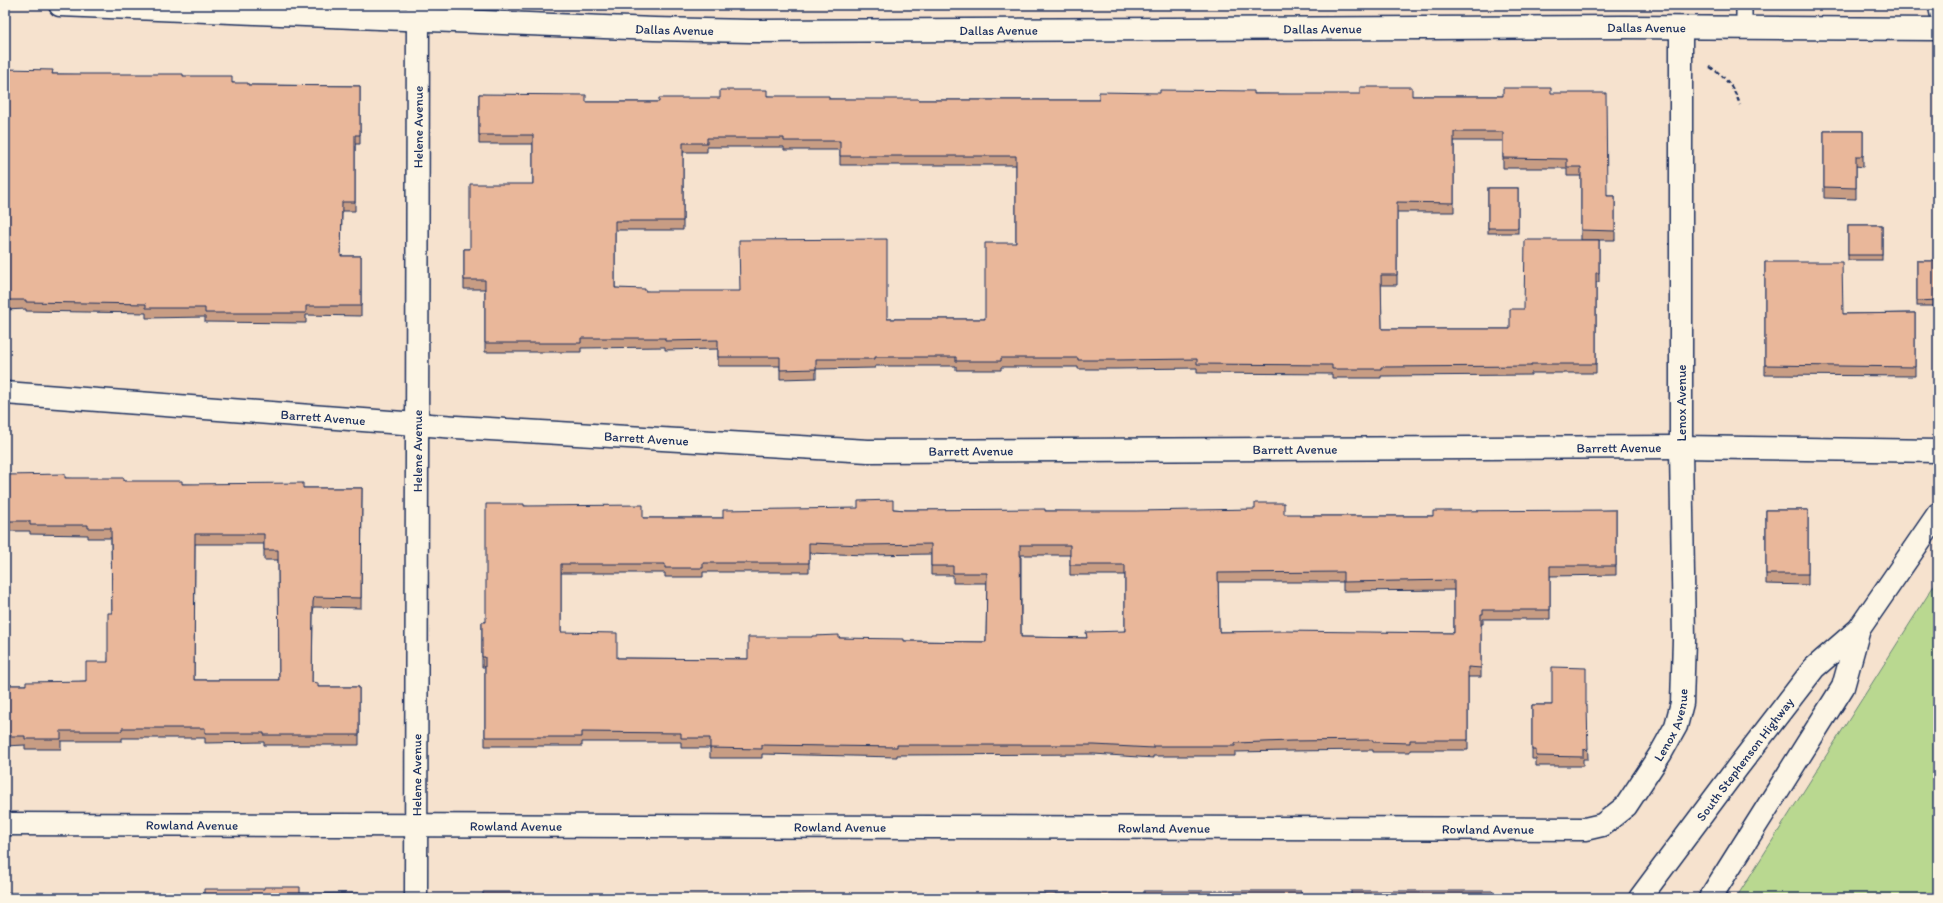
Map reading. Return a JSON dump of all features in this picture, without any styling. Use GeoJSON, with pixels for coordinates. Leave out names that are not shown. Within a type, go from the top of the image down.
{"type":"FeatureCollection","features":[{"type":"Feature","properties":{"kind":"street","name":"Dallas Avenue"},"geometry":{"type":"LineString","coordinates":[[60,5],[418,12],[646,29],[751,32],[1744,27],[1938,29]]}},
{"type":"Feature","properties":{"kind":"street","name":"Helene Avenue"},"geometry":{"type":"LineString","coordinates":[[416,898],[418,12]]}},
{"type":"Feature","properties":{"kind":"street","name":"Lenox Avenue"},"geometry":{"type":"LineString","coordinates":[[1649,771],[1676,726],[1682,703],[1684,640],[1680,447],[1681,28]]}},
{"type":"Feature","properties":{"kind":"street","name":"Barrett Avenue"},"geometry":{"type":"LineString","coordinates":[[5,393],[416,424],[868,451],[1680,447],[1938,451]]}},
{"type":"Feature","properties":{"kind":"street","name":"South Stephenson Highway"},"geometry":{"type":"LineString","coordinates":[[1640,898],[1814,668],[1859,629],[1938,514]]}},
{"type":"Feature","properties":{"kind":"street","name":"South Stephenson Highway"},"geometry":{"type":"LineString","coordinates":[[1710,898],[1843,686],[1859,629]]}},
{"type":"Feature","properties":{"kind":"street","name":"Rowland Avenue"},"geometry":{"type":"LineString","coordinates":[[5,824],[416,824],[1585,829],[1602,825],[1626,806],[1649,771]]}},
{"type":"Feature","properties":{"kind":"lane"},"geometry":{"type":"LineString","coordinates":[[1744,5],[1744,27]]}},
{"type":"Feature","properties":{"kind":"lane"},"geometry":{"type":"LineString","coordinates":[[1936,5],[1938,14]]}},
{"type":"Feature","properties":{"kind":"path"},"geometry":{"type":"LineString","coordinates":[[1708,66],[1726,80],[1736,94],[1740,105]]}},
{"type":"Feature","properties":{"kind":"green space"},"geometry":{"type":"Polygon","coordinates":[[[1938,579],[1938,898],[1736,898],[1938,579]]]}},
{"type":"Feature","properties":{"kind":"building"},"geometry":{"type":"Polygon","coordinates":[[[5,69],[53,70],[52,74],[183,74],[183,76],[232,76],[232,83],[248,83],[248,85],[360,86],[360,135],[355,135],[355,202],[342,202],[341,256],[361,256],[361,306],[306,306],[306,313],[205,313],[205,308],[146,308],[146,304],[26,302],[26,300],[5,300],[5,69]]]}},
{"type":"Feature","properties":{"kind":"building"},"geometry":{"type":"Polygon","coordinates":[[[1360,87],[1412,87],[1412,96],[1503,96],[1503,88],[1551,88],[1551,93],[1606,93],[1607,196],[1615,196],[1615,231],[1581,230],[1581,167],[1567,167],[1567,159],[1503,158],[1503,132],[1454,132],[1454,203],[1397,202],[1397,275],[1381,275],[1382,329],[1510,329],[1510,309],[1524,309],[1525,240],[1599,240],[1599,273],[1596,273],[1596,364],[1531,364],[1531,366],[1381,367],[1381,369],[1332,369],[1332,365],[1197,364],[1197,359],[1078,360],[1078,358],[1001,358],[1001,361],[956,361],[956,357],[875,357],[875,359],[816,359],[816,369],[780,370],[780,357],[718,357],[718,340],[665,341],[665,338],[581,338],[581,343],[485,343],[485,280],[464,280],[464,249],[470,249],[470,184],[533,184],[533,135],[479,135],[479,94],[586,95],[586,102],[659,102],[659,98],[720,98],[720,90],[767,90],[767,96],[829,96],[829,99],[918,100],[1099,100],[1099,92],[1160,93],[1160,90],[1254,91],[1254,94],[1360,94],[1360,87]],[[707,138],[707,143],[683,143],[683,221],[615,221],[615,288],[645,289],[645,291],[740,291],[739,240],[887,239],[887,319],[985,319],[985,243],[1016,243],[1016,156],[840,156],[840,141],[784,141],[784,138],[707,138]]]}},
{"type":"Feature","properties":{"kind":"building"},"geometry":{"type":"Polygon","coordinates":[[[1824,131],[1863,131],[1863,156],[1856,156],[1856,188],[1824,187],[1824,131]]]}},
{"type":"Feature","properties":{"kind":"building"},"geometry":{"type":"Polygon","coordinates":[[[1488,188],[1518,188],[1518,228],[1488,228],[1488,188]]]}},
{"type":"Feature","properties":{"kind":"building"},"geometry":{"type":"Polygon","coordinates":[[[1848,225],[1882,225],[1882,255],[1848,255],[1848,225]]]}},
{"type":"Feature","properties":{"kind":"building"},"geometry":{"type":"Polygon","coordinates":[[[1917,261],[1938,261],[1938,300],[1917,301],[1917,261]]]}},
{"type":"Feature","properties":{"kind":"building"},"geometry":{"type":"Polygon","coordinates":[[[1765,262],[1842,262],[1843,314],[1915,313],[1915,367],[1765,365],[1765,262]]]}},
{"type":"Feature","properties":{"kind":"building"},"geometry":{"type":"Polygon","coordinates":[[[65,474],[65,478],[124,478],[124,481],[182,481],[182,484],[303,483],[303,488],[362,488],[361,598],[314,597],[312,682],[318,683],[318,687],[359,687],[359,735],[264,735],[264,733],[205,733],[205,728],[122,728],[122,731],[61,731],[61,739],[25,739],[25,736],[5,736],[5,685],[26,685],[26,682],[86,681],[86,662],[108,662],[108,613],[112,613],[111,528],[88,528],[88,525],[30,525],[30,521],[5,521],[5,475],[65,474]],[[195,534],[194,680],[279,680],[278,550],[264,550],[264,534],[195,534]]]}},
{"type":"Feature","properties":{"kind":"building"},"geometry":{"type":"Polygon","coordinates":[[[893,500],[893,509],[906,510],[1045,509],[1045,511],[1255,509],[1255,503],[1284,503],[1284,514],[1299,514],[1299,516],[1433,516],[1433,511],[1616,510],[1616,566],[1550,566],[1550,610],[1483,610],[1483,614],[1481,614],[1481,668],[1468,667],[1468,740],[1410,740],[1410,743],[1373,742],[1373,740],[1291,741],[1235,743],[1235,746],[1153,746],[1153,748],[1094,745],[897,745],[897,747],[762,745],[762,749],[710,748],[710,738],[681,738],[681,733],[582,732],[582,737],[485,737],[485,657],[482,657],[482,622],[486,622],[486,504],[524,504],[524,506],[643,505],[643,518],[723,518],[723,510],[858,508],[858,501],[893,500]],[[809,543],[809,563],[703,563],[703,568],[665,568],[665,564],[561,564],[561,632],[617,633],[617,658],[748,659],[748,637],[812,637],[839,635],[839,638],[904,639],[904,641],[986,642],[987,573],[953,573],[953,566],[931,566],[931,544],[866,545],[809,543]],[[1020,545],[1021,637],[1087,638],[1086,632],[1125,631],[1125,565],[1070,565],[1070,545],[1020,545]],[[1343,572],[1218,573],[1219,632],[1283,631],[1454,633],[1454,580],[1343,582],[1343,572]]]}},
{"type":"Feature","properties":{"kind":"building"},"geometry":{"type":"Polygon","coordinates":[[[1766,510],[1808,510],[1808,574],[1766,574],[1766,510]]]}},
{"type":"Feature","properties":{"kind":"building"},"geometry":{"type":"Polygon","coordinates":[[[1552,667],[1586,668],[1588,749],[1583,750],[1583,757],[1536,756],[1536,750],[1532,750],[1532,705],[1552,705],[1552,667]]]}},
{"type":"Feature","properties":{"kind":"building"},"geometry":{"type":"Polygon","coordinates":[[[264,887],[300,887],[300,894],[360,893],[359,898],[204,898],[204,889],[264,889],[264,887]]]}},
{"type":"Feature","properties":{"kind":"building"},"geometry":{"type":"Polygon","coordinates":[[[1144,891],[1301,891],[1301,898],[1018,898],[1018,894],[1144,894],[1144,891]]]}},
{"type":"Feature","properties":{"kind":"building"},"geometry":{"type":"Polygon","coordinates":[[[1351,891],[1493,891],[1493,898],[1351,898],[1351,891]]]}},
{"type":"Feature","properties":{"kind":"building"},"geometry":{"type":"Polygon","coordinates":[[[483,892],[521,892],[521,897],[678,898],[483,898],[483,892]]]}},
{"type":"Feature","properties":{"kind":"building"},"geometry":{"type":"Polygon","coordinates":[[[5,893],[105,894],[105,897],[137,898],[5,898],[5,893]]]}},
{"type":"Feature","properties":{"kind":"building"},"geometry":{"type":"Polygon","coordinates":[[[777,895],[896,898],[678,898],[678,896],[777,895]]]}},
{"type":"Feature","properties":{"kind":"building"},"geometry":{"type":"Polygon","coordinates":[[[896,896],[931,896],[931,898],[896,898],[896,896]]]}}]}
